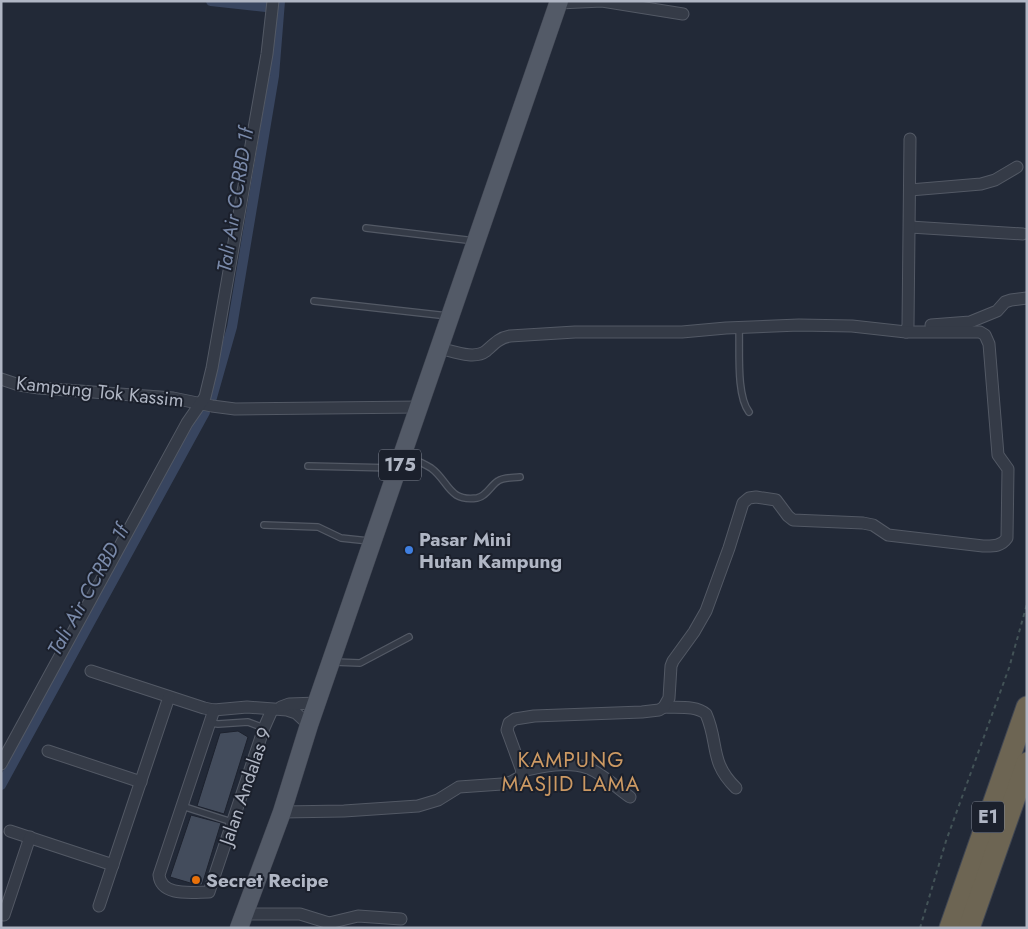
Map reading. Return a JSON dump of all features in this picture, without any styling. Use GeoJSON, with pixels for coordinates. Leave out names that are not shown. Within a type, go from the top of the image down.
{"type":"FeatureCollection","features":[{"type":"Feature","properties":{"kind":"highway","name":"E1"},"geometry":{"type":"LineString","coordinates":[[950,928],[1027,707]]}},
{"type":"Feature","properties":{"kind":"highway","name":"E1"},"geometry":{"type":"LineString","coordinates":[[969,928],[1027,763]]}},
{"type":"Feature","properties":{"kind":"main road","name":"175"},"geometry":{"type":"LineString","coordinates":[[241,921],[282,812],[309,725],[374,542],[559,2]]}},
{"type":"Feature","properties":{"kind":"street"},"geometry":{"type":"LineString","coordinates":[[1,764],[187,423],[205,397],[212,368],[267,54],[273,1]]}},
{"type":"Feature","properties":{"kind":"street"},"geometry":{"type":"LineString","coordinates":[[559,2],[602,1],[683,14]]}},
{"type":"Feature","properties":{"kind":"street"},"geometry":{"type":"LineString","coordinates":[[907,328],[910,139]]}},
{"type":"Feature","properties":{"kind":"street"},"geometry":{"type":"LineString","coordinates":[[910,190],[981,184],[995,180],[1017,166]]}},
{"type":"Feature","properties":{"kind":"street"},"geometry":{"type":"LineString","coordinates":[[910,227],[1023,234]]}},
{"type":"Feature","properties":{"kind":"street"},"geometry":{"type":"LineString","coordinates":[[907,328],[970,322],[997,311],[1005,302],[1027,298]]}},
{"type":"Feature","properties":{"kind":"street"},"geometry":{"type":"LineString","coordinates":[[282,812],[344,811],[418,806],[438,800],[459,787],[511,782],[520,777],[522,771],[508,734],[507,726],[514,719],[534,716],[652,711],[664,707],[669,698],[671,666],[706,611],[745,500],[756,498],[776,500],[789,518],[793,520],[870,524],[888,535],[958,544],[993,546],[1004,541],[1007,533],[1008,473],[998,454],[988,338],[985,335],[974,332],[830,325],[658,333],[575,332],[510,336],[501,338],[485,351],[475,355],[439,348]]}},
{"type":"Feature","properties":{"kind":"street","name":"Kampung Tok Kassim"},"geometry":{"type":"LineString","coordinates":[[1,378],[19,385],[39,388],[173,398],[235,409],[420,407]]}},
{"type":"Feature","properties":{"kind":"street"},"geometry":{"type":"LineString","coordinates":[[91,670],[169,697],[214,710],[247,707],[288,710],[296,713],[309,725]]}},
{"type":"Feature","properties":{"kind":"street"},"geometry":{"type":"LineString","coordinates":[[99,906],[169,697]]}},
{"type":"Feature","properties":{"kind":"street"},"geometry":{"type":"LineString","coordinates":[[272,710],[289,704],[318,703]]}},
{"type":"Feature","properties":{"kind":"street"},"geometry":{"type":"LineString","coordinates":[[664,707],[694,709],[703,711],[706,714],[718,763],[723,773],[736,788]]}},
{"type":"Feature","properties":{"kind":"street"},"geometry":{"type":"LineString","coordinates":[[182,806],[214,710]]}},
{"type":"Feature","properties":{"kind":"street","name":"Jalan Andalas 9"},"geometry":{"type":"LineString","coordinates":[[182,806],[159,875],[160,879],[168,890],[209,892],[264,728],[272,710]]}},
{"type":"Feature","properties":{"kind":"street"},"geometry":{"type":"LineString","coordinates":[[48,751],[141,782]]}},
{"type":"Feature","properties":{"kind":"street"},"geometry":{"type":"LineString","coordinates":[[522,771],[556,765],[587,768],[630,797]]}},
{"type":"Feature","properties":{"kind":"street"},"geometry":{"type":"LineString","coordinates":[[10,831],[113,865]]}},
{"type":"Feature","properties":{"kind":"street"},"geometry":{"type":"LineString","coordinates":[[4,914],[30,837]]}},
{"type":"Feature","properties":{"kind":"street"},"geometry":{"type":"LineString","coordinates":[[241,921],[300,914],[329,923],[358,916],[401,918]]}},
{"type":"Feature","properties":{"kind":"lane"},"geometry":{"type":"LineString","coordinates":[[366,228],[477,241]]}},
{"type":"Feature","properties":{"kind":"lane"},"geometry":{"type":"LineString","coordinates":[[314,301],[450,316]]}},
{"type":"Feature","properties":{"kind":"lane"},"geometry":{"type":"LineString","coordinates":[[739,328],[741,395],[749,412]]}},
{"type":"Feature","properties":{"kind":"lane"},"geometry":{"type":"LineString","coordinates":[[308,466],[401,462],[431,468],[452,493],[458,496],[478,497],[488,491],[496,482],[520,477]]}},
{"type":"Feature","properties":{"kind":"lane"},"geometry":{"type":"LineString","coordinates":[[264,525],[318,527],[324,528],[341,538],[374,542]]}},
{"type":"Feature","properties":{"kind":"lane"},"geometry":{"type":"LineString","coordinates":[[332,662],[350,664],[360,662],[409,636]]}},
{"type":"Feature","properties":{"kind":"lane"},"geometry":{"type":"LineString","coordinates":[[210,723],[248,722],[264,728]]}},
{"type":"Feature","properties":{"kind":"lane"},"geometry":{"type":"LineString","coordinates":[[182,806],[232,822]]}},
{"type":"Feature","properties":{"kind":"path"},"geometry":{"type":"LineString","coordinates":[[920,928],[946,841],[1008,668],[1027,604]]}},
{"type":"Feature","properties":{"kind":"building"},"geometry":{"type":"Polygon","coordinates":[[[238,731],[248,737],[224,814],[197,806],[220,733],[238,731]]]}},
{"type":"Feature","properties":{"kind":"building"},"geometry":{"type":"Polygon","coordinates":[[[191,815],[221,823],[202,885],[170,877],[191,815]]]}},
{"type":"Feature","properties":{"kind":"waterway"},"geometry":{"type":"LineString","coordinates":[[211,1],[266,7]]}},
{"type":"Feature","properties":{"kind":"waterway","name":"Tali Air CCRBD 1f"},"geometry":{"type":"LineString","coordinates":[[211,401],[232,327],[274,76],[280,1]]}},
{"type":"Feature","properties":{"kind":"waterway","name":"Tali Air CCRBD 1f"},"geometry":{"type":"LineString","coordinates":[[1,785],[205,412]]}},
{"type":"Feature","properties":{"kind":"place","name":"Pasar Mini Hutan Kampung"},"geometry":{"type":"Point","coordinates":[409,550]}},
{"type":"Feature","properties":{"kind":"place","name":"Secret Recipe"},"geometry":{"type":"Point","coordinates":[196,880]}},
{"type":"Feature","properties":{"kind":"district","name":"KAMPUNG MASJID LAMA"},"geometry":{"type":"Point","coordinates":[571,772]}}]}
